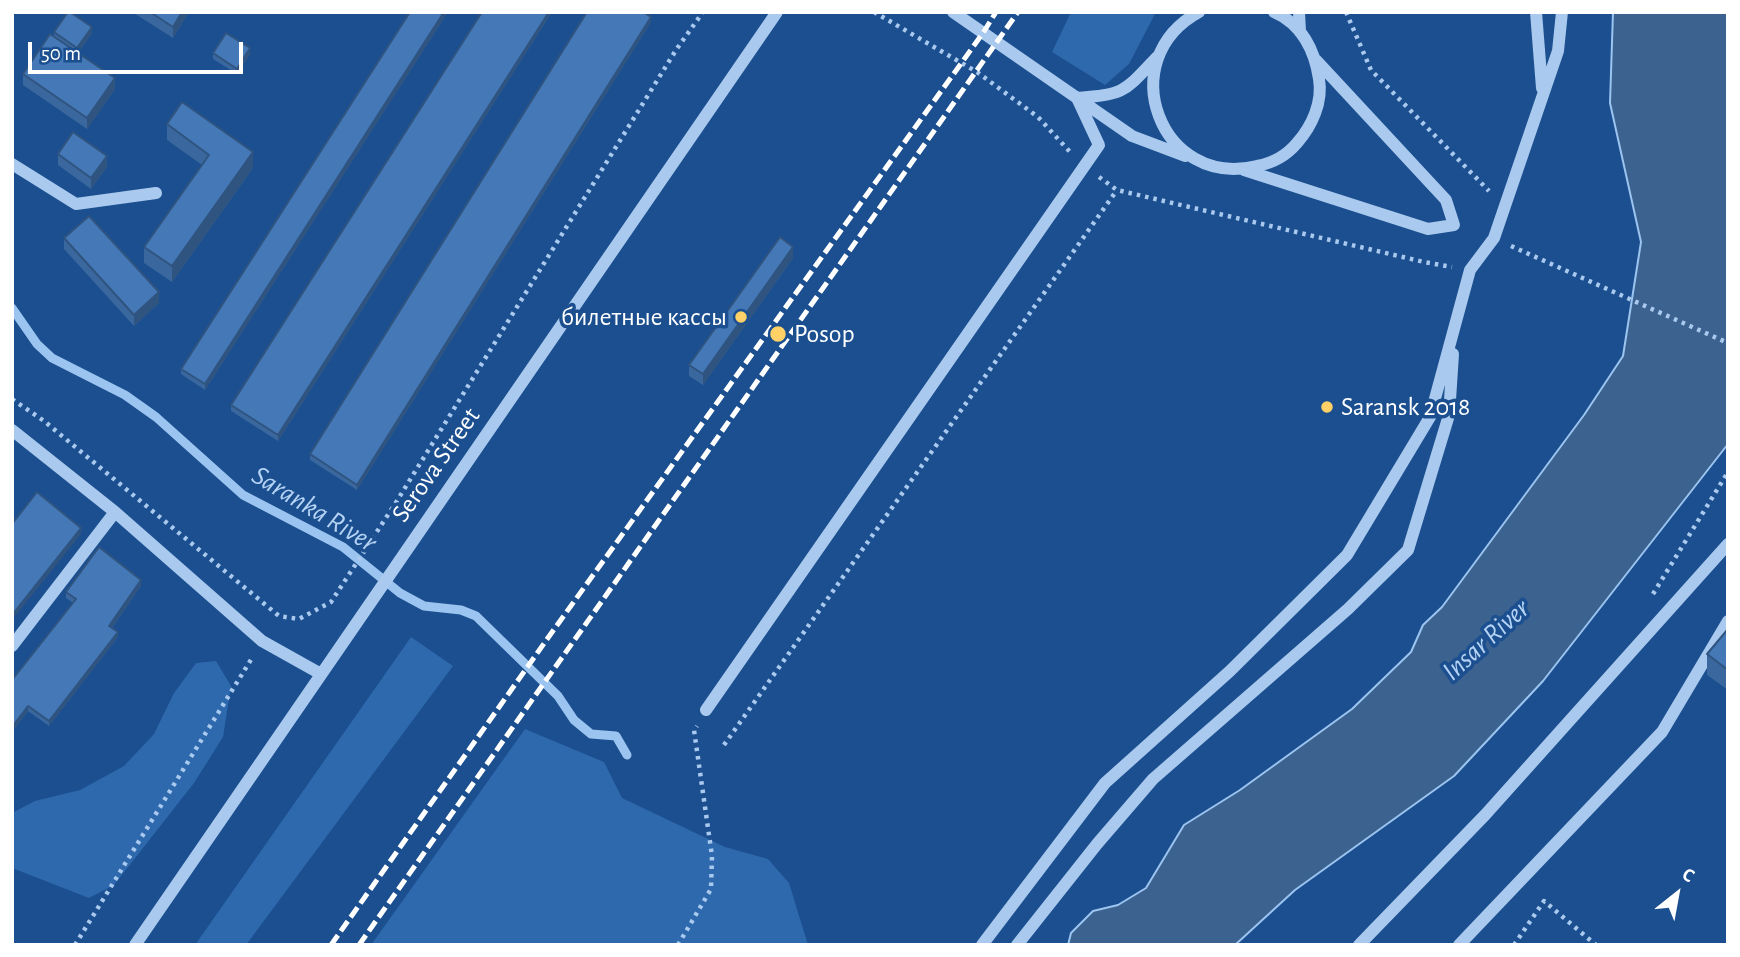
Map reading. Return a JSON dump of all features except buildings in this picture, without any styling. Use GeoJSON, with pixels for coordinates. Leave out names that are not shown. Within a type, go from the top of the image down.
{"type":"FeatureCollection","features":[{"type":"Feature","properties":{"kind":"street","name":"Serova Street"},"geometry":{"type":"LineString","coordinates":[[135,945],[777,12]]}},
{"type":"Feature","properties":{"kind":"street"},"geometry":{"type":"LineString","coordinates":[[953,12],[1132,136],[1219,168],[1244,170],[1428,229],[1454,225],[1446,200],[1316,60],[1300,32],[1274,12]]}},
{"type":"Feature","properties":{"kind":"street"},"geometry":{"type":"LineString","coordinates":[[1178,12],[1158,56],[1153,77],[1154,101],[1162,125],[1176,145],[1195,160]]}},
{"type":"Feature","properties":{"kind":"street"},"geometry":{"type":"LineString","coordinates":[[1167,38],[1185,20],[1199,12]]}},
{"type":"Feature","properties":{"kind":"street"},"geometry":{"type":"LineString","coordinates":[[1299,12],[1300,32]]}},
{"type":"Feature","properties":{"kind":"street"},"geometry":{"type":"LineString","coordinates":[[1536,12],[1543,95]]}},
{"type":"Feature","properties":{"kind":"street"},"geometry":{"type":"LineString","coordinates":[[982,945],[1105,783],[1230,671],[1347,555],[1430,417],[1470,270],[1494,238],[1558,51],[1562,12]]}},
{"type":"Feature","properties":{"kind":"street"},"geometry":{"type":"LineString","coordinates":[[1077,98],[1110,95],[1127,89],[1158,56]]}},
{"type":"Feature","properties":{"kind":"street"},"geometry":{"type":"LineString","coordinates":[[1244,170],[1268,164],[1290,151],[1307,132],[1317,110],[1320,85],[1316,60]]}},
{"type":"Feature","properties":{"kind":"street"},"geometry":{"type":"LineString","coordinates":[[706,710],[1099,145],[1077,98]]}},
{"type":"Feature","properties":{"kind":"street"},"geometry":{"type":"LineString","coordinates":[[12,164],[76,204],[156,194]]}},
{"type":"Feature","properties":{"kind":"street"},"geometry":{"type":"LineString","coordinates":[[1017,945],[1097,844],[1153,779],[1348,609],[1408,550],[1449,415],[1455,325]]}},
{"type":"Feature","properties":{"kind":"street"},"geometry":{"type":"LineString","coordinates":[[12,430],[115,512],[262,641],[321,674]]}},
{"type":"Feature","properties":{"kind":"street"},"geometry":{"type":"LineString","coordinates":[[12,646],[115,512]]}},
{"type":"Feature","properties":{"kind":"street"},"geometry":{"type":"LineString","coordinates":[[1359,945],[1485,815],[1728,544]]}},
{"type":"Feature","properties":{"kind":"street"},"geometry":{"type":"LineString","coordinates":[[1459,945],[1662,732],[1728,621]]}},
{"type":"Feature","properties":{"kind":"path"},"geometry":{"type":"LineString","coordinates":[[12,399],[44,421],[279,616],[299,620],[331,602],[395,504],[676,50],[703,12]]}},
{"type":"Feature","properties":{"kind":"path"},"geometry":{"type":"LineString","coordinates":[[1346,12],[1371,70],[1504,207]]}},
{"type":"Feature","properties":{"kind":"path"},"geometry":{"type":"LineString","coordinates":[[724,745],[1116,190]]}},
{"type":"Feature","properties":{"kind":"path"},"geometry":{"type":"LineString","coordinates":[[1494,238],[1728,343]]}},
{"type":"Feature","properties":{"kind":"path"},"geometry":{"type":"LineString","coordinates":[[1651,598],[1728,472]]}},
{"type":"Feature","properties":{"kind":"path"},"geometry":{"type":"LineString","coordinates":[[75,945],[279,616]]}},
{"type":"Feature","properties":{"kind":"path"},"geometry":{"type":"LineString","coordinates":[[678,945],[711,889],[712,856],[694,730],[706,710]]}},
{"type":"Feature","properties":{"kind":"path"},"geometry":{"type":"LineString","coordinates":[[1514,945],[1544,901],[1596,945]]}},
{"type":"Feature","properties":{"kind":"shaded area"},"geometry":{"type":"Polygon","coordinates":[[[1071,12],[1156,12],[1129,64],[1105,85],[1052,52],[1071,12]]]}},
{"type":"Feature","properties":{"kind":"shaded area"},"geometry":{"type":"Polygon","coordinates":[[[411,637],[453,666],[246,945],[195,945],[411,637]]]}},
{"type":"Feature","properties":{"kind":"shaded area"},"geometry":{"type":"Polygon","coordinates":[[[216,661],[231,686],[223,737],[194,783],[114,885],[89,898],[12,868],[12,813],[35,801],[80,790],[124,766],[154,734],[174,693],[196,663],[216,661]]]}},
{"type":"Feature","properties":{"kind":"shaded area"},"geometry":{"type":"Polygon","coordinates":[[[525,729],[604,762],[622,798],[725,847],[768,859],[789,883],[808,945],[371,945],[525,729]]]}},
{"type":"Feature","properties":{"kind":"water","name":"Insar River"},"geometry":{"type":"Polygon","coordinates":[[[1613,12],[1728,12],[1728,444],[1543,681],[1454,776],[1295,890],[1235,945],[1068,945],[1071,933],[1093,911],[1118,905],[1146,888],[1184,825],[1240,790],[1352,709],[1411,652],[1423,625],[1442,607],[1584,415],[1623,356],[1641,242],[1610,103],[1613,12]]]}},
{"type":"Feature","properties":{"kind":"waterway","name":"Saranka River"},"geometry":{"type":"LineString","coordinates":[[12,308],[37,344],[52,358],[125,395],[156,417],[243,495],[343,547],[400,593],[424,606],[461,610],[476,616],[558,696],[574,720],[591,734],[616,736],[627,755]]}},
{"type":"Feature","properties":{"kind":"railway"},"geometry":{"type":"LineString","coordinates":[[331,945],[996,12]]}},
{"type":"Feature","properties":{"kind":"railway"},"geometry":{"type":"LineString","coordinates":[[359,945],[1018,12]]}},
{"type":"Feature","properties":{"kind":"place","name":"билетные кассы"},"geometry":{"type":"Point","coordinates":[741,317]}},
{"type":"Feature","properties":{"kind":"place","name":"Posop"},"geometry":{"type":"Point","coordinates":[778,334]}},
{"type":"Feature","properties":{"kind":"place","name":"Saransk 2018"},"geometry":{"type":"Point","coordinates":[1327,407]}}]}
